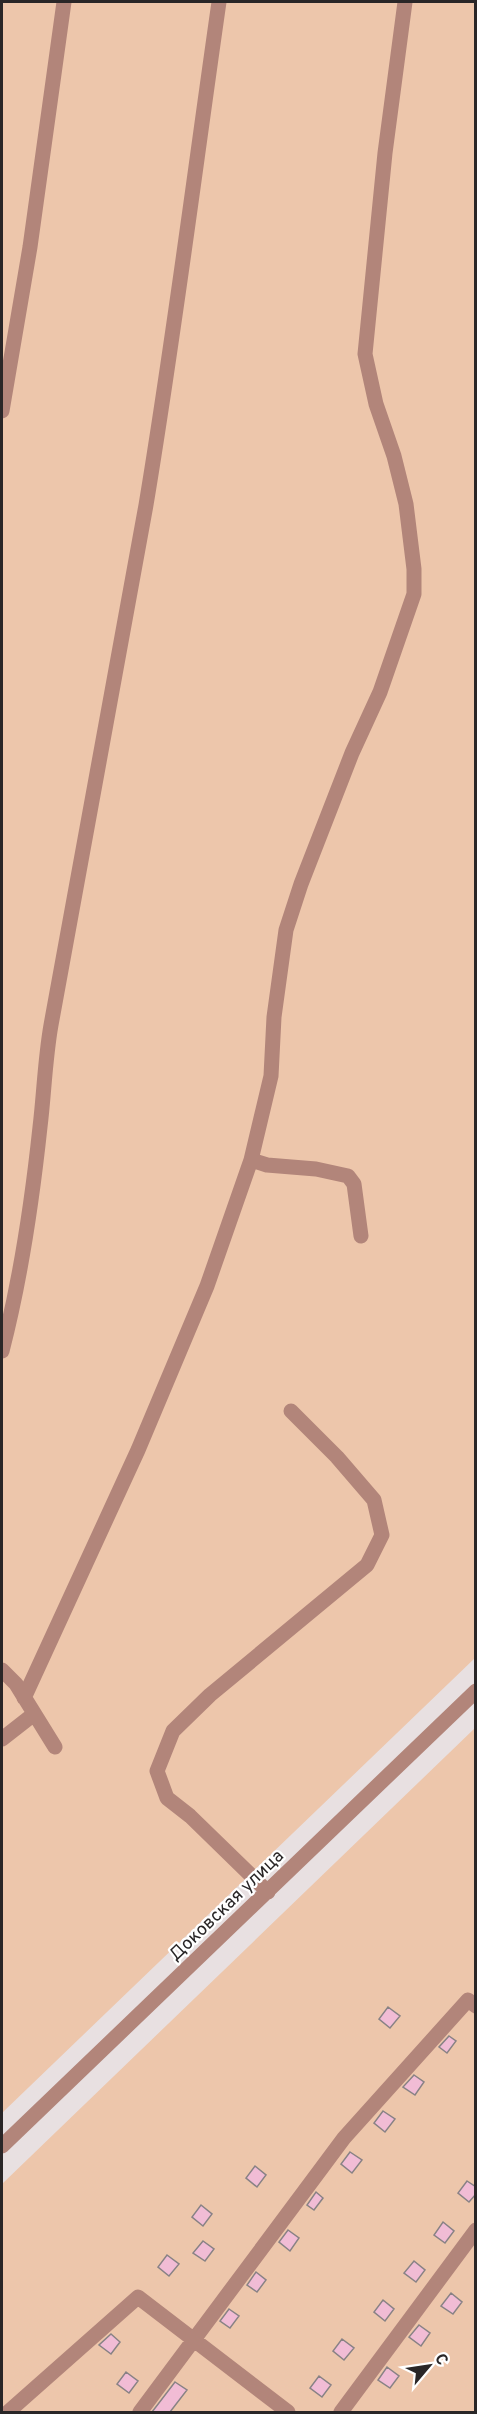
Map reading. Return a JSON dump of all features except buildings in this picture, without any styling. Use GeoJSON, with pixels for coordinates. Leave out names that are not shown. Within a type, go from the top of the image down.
{"type":"FeatureCollection","features":[{"type":"Feature","properties":{"kind":"street"},"geometry":{"type":"LineString","coordinates":[[2,411],[30,247],[64,2]]}},
{"type":"Feature","properties":{"kind":"street"},"geometry":{"type":"LineString","coordinates":[[2,1351],[25,1235],[40,1128],[50,1030],[148,492],[174,327],[219,2]]}},
{"type":"Feature","properties":{"kind":"street"},"geometry":{"type":"LineString","coordinates":[[24,1698],[138,1449],[207,1286],[251,1160],[271,1076],[274,1017],[286,930],[301,884],[352,753],[380,692],[414,594],[414,569],[406,504],[394,456],[376,404],[364,354],[385,153],[405,2]]}},
{"type":"Feature","properties":{"kind":"street"},"geometry":{"type":"LineString","coordinates":[[251,1160],[267,1165],[316,1169],[348,1176],[354,1184],[360,1236]]}},
{"type":"Feature","properties":{"kind":"street"},"geometry":{"type":"LineString","coordinates":[[268,1892],[190,1816],[167,1798],[157,1771],[173,1731],[210,1695],[367,1565],[382,1534],[374,1500],[337,1457],[291,1411]]}},
{"type":"Feature","properties":{"kind":"street"},"geometry":{"type":"LineString","coordinates":[[2,1670],[16,1683],[55,1747]]}},
{"type":"Feature","properties":{"kind":"street","name":"Доковская улица"},"geometry":{"type":"LineString","coordinates":[[2,2146],[476,1691]]}},
{"type":"Feature","properties":{"kind":"street"},"geometry":{"type":"LineString","coordinates":[[2,1739],[34,1714]]}},
{"type":"Feature","properties":{"kind":"street"},"geometry":{"type":"LineString","coordinates":[[140,2412],[344,2138],[472,2003]]}},
{"type":"Feature","properties":{"kind":"street"},"geometry":{"type":"LineString","coordinates":[[341,2412],[476,2230]]}},
{"type":"Feature","properties":{"kind":"street"},"geometry":{"type":"LineString","coordinates":[[8,2412],[138,2297],[288,2412]]}},
{"type":"Feature","properties":{"kind":"shaded area"},"geometry":{"type":"Polygon","coordinates":[[[2,2],[475,2],[475,1658],[2,2113],[2,2]]]}},
{"type":"Feature","properties":{"kind":"shaded area"},"geometry":{"type":"Polygon","coordinates":[[[475,1728],[475,2412],[2,2412],[2,2184],[475,1728]]]}}]}
